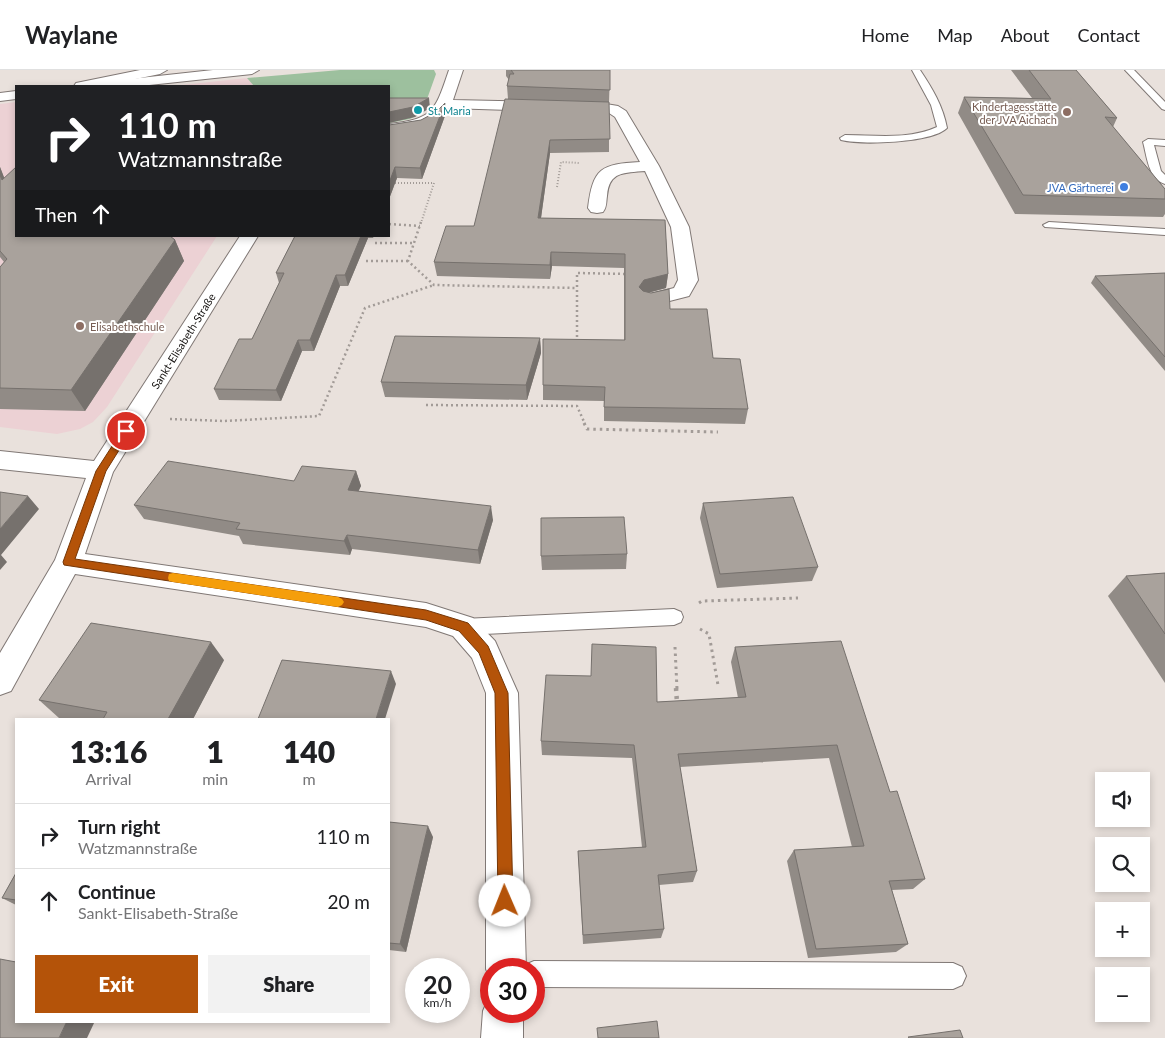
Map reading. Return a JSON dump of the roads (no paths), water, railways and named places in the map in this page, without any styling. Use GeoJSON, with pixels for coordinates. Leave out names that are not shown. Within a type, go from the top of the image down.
{"type":"FeatureCollection","features":[{"type":"Feature","properties":{"kind":"street"},"geometry":{"type":"LineString","coordinates":[[86,85],[160,70]]}},
{"type":"Feature","properties":{"kind":"street"},"geometry":{"type":"LineString","coordinates":[[112,85],[252,70]]}},
{"type":"Feature","properties":{"kind":"street"},"geometry":{"type":"LineString","coordinates":[[390,129],[418,125],[439,114],[456,70]]}},
{"type":"Feature","properties":{"kind":"street"},"geometry":{"type":"LineString","coordinates":[[0,97],[15,95]]}},
{"type":"Feature","properties":{"kind":"street"},"geometry":{"type":"LineString","coordinates":[[444,104],[600,107],[613,109],[621,114],[651,166],[680,227],[688,280],[682,292],[650,300]]}},
{"type":"Feature","properties":{"kind":"street"},"geometry":{"type":"LineString","coordinates":[[597,208],[600,183],[606,175],[618,169],[651,166]]}},
{"type":"Feature","properties":{"kind":"street","name":"Sankt-Elisabeth-Straße"},"geometry":{"type":"LineString","coordinates":[[0,680],[68,562],[101,471],[248,237]]}},
{"type":"Feature","properties":{"kind":"street"},"geometry":{"type":"LineString","coordinates":[[0,460],[101,471]]}},
{"type":"Feature","properties":{"kind":"street"},"geometry":{"type":"LineString","coordinates":[[68,562],[426,615],[463,627],[484,650],[502,693],[506,958]]}},
{"type":"Feature","properties":{"kind":"street"},"geometry":{"type":"LineString","coordinates":[[502,1038],[503,1023]]}},
{"type":"Feature","properties":{"kind":"lane"},"geometry":{"type":"LineString","coordinates":[[845,138],[921,136],[934,133],[942,128],[941,121],[916,70]]}},
{"type":"Feature","properties":{"kind":"lane"},"geometry":{"type":"LineString","coordinates":[[1129,70],[1165,107]]}},
{"type":"Feature","properties":{"kind":"lane"},"geometry":{"type":"LineString","coordinates":[[1165,143],[1148,142],[1156,172],[1165,181]]}},
{"type":"Feature","properties":{"kind":"lane"},"geometry":{"type":"LineString","coordinates":[[1049,225],[1165,232]]}},
{"type":"Feature","properties":{"kind":"lane"},"geometry":{"type":"LineString","coordinates":[[463,627],[674,617]]}},
{"type":"Feature","properties":{"kind":"lane"},"geometry":{"type":"LineString","coordinates":[[545,974],[952,976]]}},
{"type":"Feature","properties":{"kind":"place","name":"St. Maria"},"geometry":{"type":"Point","coordinates":[418,110]}},
{"type":"Feature","properties":{"kind":"place","name":"Kindertagesstätte der JVA Aichach"},"geometry":{"type":"Point","coordinates":[1067,112]}},
{"type":"Feature","properties":{"kind":"place","name":"JVA Gärtnerei"},"geometry":{"type":"Point","coordinates":[1124,187]}},
{"type":"Feature","properties":{"kind":"place","name":"Elisabethschule"},"geometry":{"type":"Point","coordinates":[80,326]}}]}
